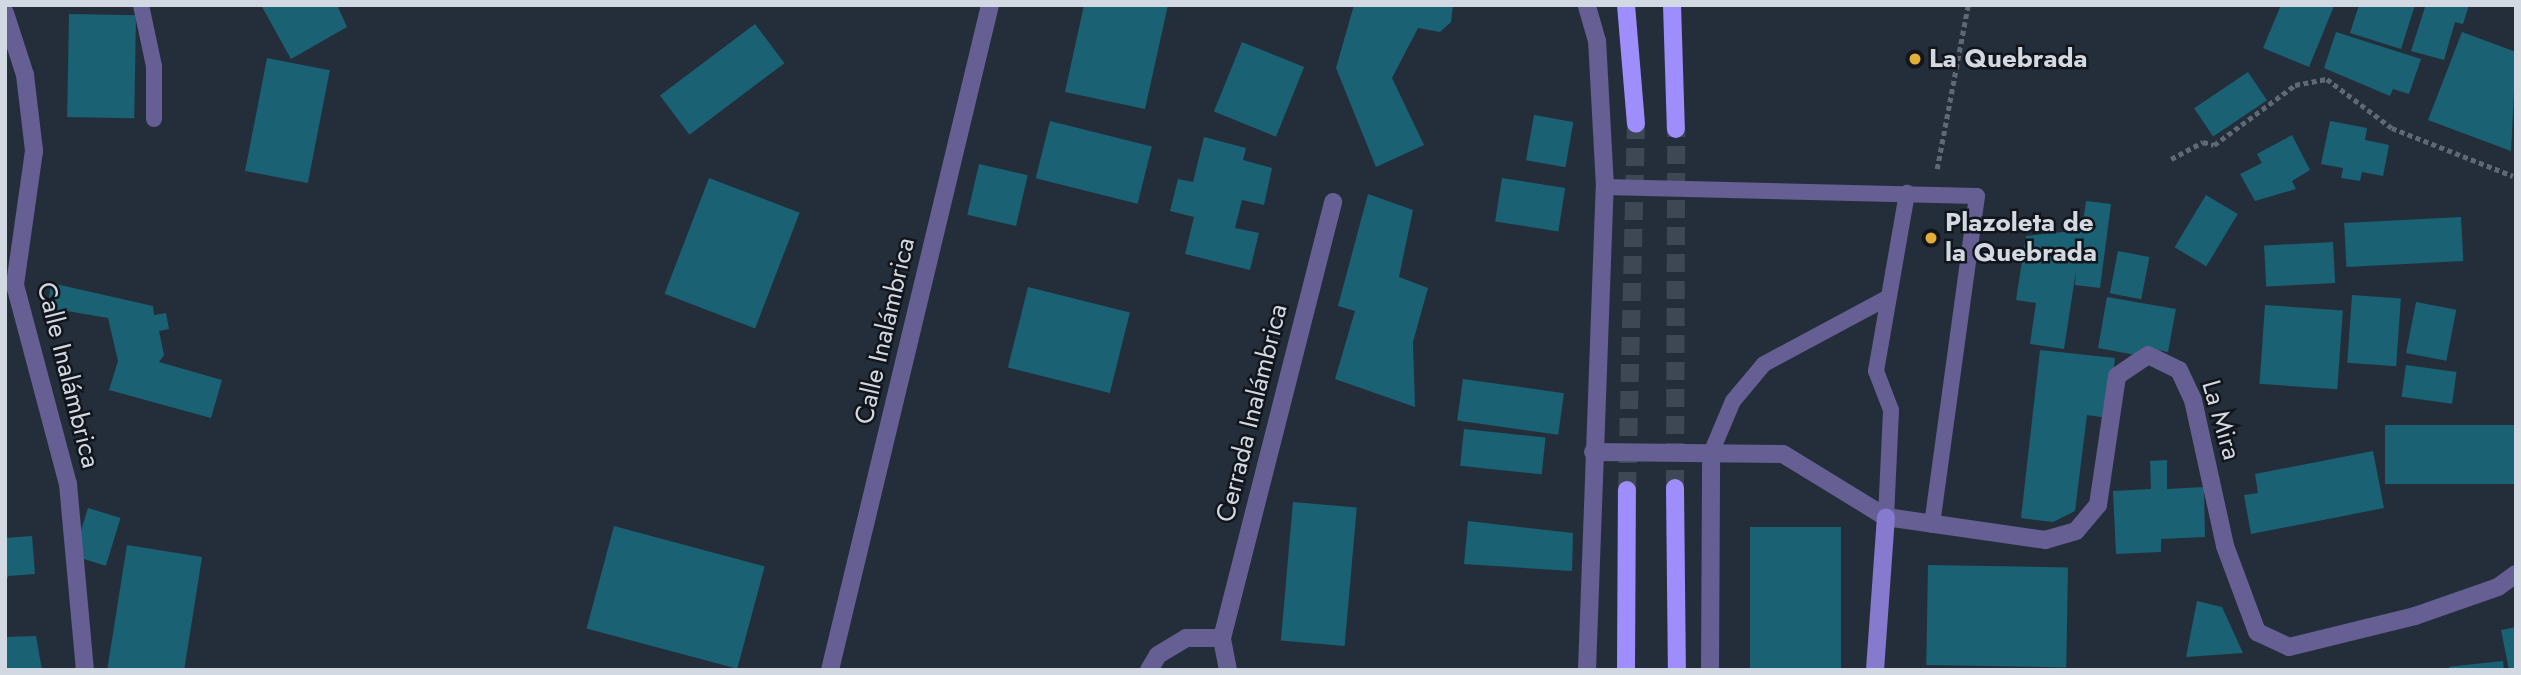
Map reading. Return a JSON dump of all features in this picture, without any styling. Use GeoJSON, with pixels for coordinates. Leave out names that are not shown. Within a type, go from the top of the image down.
{"type":"FeatureCollection","features":[{"type":"Feature","properties":{"kind":"main road"},"geometry":{"type":"LineString","coordinates":[[1626,5],[1636,124]]}},
{"type":"Feature","properties":{"kind":"main road"},"geometry":{"type":"LineString","coordinates":[[1672,5],[1676,129]]}},
{"type":"Feature","properties":{"kind":"main road"},"geometry":{"type":"LineString","coordinates":[[1675,488],[1677,670]]}},
{"type":"Feature","properties":{"kind":"main road"},"geometry":{"type":"LineString","coordinates":[[1626,490],[1626,670]]}},
{"type":"Feature","properties":{"kind":"street","name":"Calle Inalámbrica"},"geometry":{"type":"LineString","coordinates":[[830,670],[990,5]]}},
{"type":"Feature","properties":{"kind":"street"},"geometry":{"type":"LineString","coordinates":[[1587,5],[1597,41],[1605,187],[1593,452],[1587,670]]}},
{"type":"Feature","properties":{"kind":"street","name":"Calle Inalámbrica"},"geometry":{"type":"LineString","coordinates":[[5,13],[24,75],[34,151],[15,285],[68,484],[85,670]]}},
{"type":"Feature","properties":{"kind":"street","name":"Cerrada Inalámbrica"},"geometry":{"type":"LineString","coordinates":[[1222,638],[1333,201]]}},
{"type":"Feature","properties":{"kind":"street","name":"La Mira"},"geometry":{"type":"LineString","coordinates":[[1886,517],[2045,540],[2076,531],[2098,505],[2117,376],[2148,355],[2179,370],[2193,400],[2225,546],[2257,632],[2289,647],[2415,616],[2498,587],[2516,575]]}},
{"type":"Feature","properties":{"kind":"street"},"geometry":{"type":"LineString","coordinates":[[1593,452],[1783,454],[1886,517],[1874,670]]}},
{"type":"Feature","properties":{"kind":"street"},"geometry":{"type":"LineString","coordinates":[[1710,670],[1711,453]]}},
{"type":"Feature","properties":{"kind":"street"},"geometry":{"type":"LineString","coordinates":[[1150,670],[1157,655],[1186,638],[1222,638],[1228,670]]}},
{"type":"Feature","properties":{"kind":"lane"},"geometry":{"type":"LineString","coordinates":[[141,5],[154,66],[153,120]]}},
{"type":"Feature","properties":{"kind":"lane"},"geometry":{"type":"LineString","coordinates":[[1605,187],[1907,192],[1977,196],[1932,525]]}},
{"type":"Feature","properties":{"kind":"lane"},"geometry":{"type":"LineString","coordinates":[[1886,517],[1891,410],[1876,371],[1885,299],[1907,192]]}},
{"type":"Feature","properties":{"kind":"lane"},"geometry":{"type":"LineString","coordinates":[[1711,453],[1733,401],[1764,364],[1885,299]]}},
{"type":"Feature","properties":{"kind":"path"},"geometry":{"type":"LineString","coordinates":[[1932,194],[1968,5]]}},
{"type":"Feature","properties":{"kind":"path"},"geometry":{"type":"LineString","coordinates":[[2171,159],[2203,142],[2214,145],[2295,85],[2326,79],[2392,128],[2513,176]]}},
{"type":"Feature","properties":{"kind":"building"},"geometry":{"type":"Polygon","coordinates":[[[261,5],[337,5],[347,27],[291,59],[261,5]]]}},
{"type":"Feature","properties":{"kind":"building"},"geometry":{"type":"Polygon","coordinates":[[[1084,5],[1168,5],[1145,109],[1065,92],[1084,5]]]}},
{"type":"Feature","properties":{"kind":"building"},"geometry":{"type":"Polygon","coordinates":[[[1354,5],[1453,5],[1451,22],[1440,32],[1418,28],[1392,78],[1424,145],[1376,167],[1336,68],[1354,5]]]}},
{"type":"Feature","properties":{"kind":"building"},"geometry":{"type":"Polygon","coordinates":[[[2281,5],[2334,6],[2309,67],[2263,48],[2281,5]]]}},
{"type":"Feature","properties":{"kind":"building"},"geometry":{"type":"Polygon","coordinates":[[[2359,5],[2415,5],[2401,49],[2350,33],[2359,5]]]}},
{"type":"Feature","properties":{"kind":"building"},"geometry":{"type":"Polygon","coordinates":[[[2469,5],[2463,24],[2455,22],[2444,60],[2411,51],[2425,7],[2469,5]]]}},
{"type":"Feature","properties":{"kind":"building"},"geometry":{"type":"Polygon","coordinates":[[[69,14],[136,15],[134,118],[67,117],[69,14]]]}},
{"type":"Feature","properties":{"kind":"building"},"geometry":{"type":"Polygon","coordinates":[[[755,24],[784,63],[689,135],[660,96],[755,24]]]}},
{"type":"Feature","properties":{"kind":"building"},"geometry":{"type":"Polygon","coordinates":[[[2336,32],[2421,59],[2409,94],[2393,89],[2390,96],[2324,68],[2336,32]]]}},
{"type":"Feature","properties":{"kind":"building"},"geometry":{"type":"Polygon","coordinates":[[[2462,32],[2516,52],[2511,151],[2428,120],[2462,32]]]}},
{"type":"Feature","properties":{"kind":"building"},"geometry":{"type":"Polygon","coordinates":[[[1242,42],[1304,67],[1276,137],[1214,112],[1242,42]]]}},
{"type":"Feature","properties":{"kind":"building"},"geometry":{"type":"Polygon","coordinates":[[[267,58],[330,70],[308,183],[245,171],[267,58]]]}},
{"type":"Feature","properties":{"kind":"building"},"geometry":{"type":"Polygon","coordinates":[[[2248,72],[2267,100],[2213,137],[2194,108],[2248,72]]]}},
{"type":"Feature","properties":{"kind":"building"},"geometry":{"type":"Polygon","coordinates":[[[1534,115],[1573,122],[1565,167],[1526,160],[1534,115]]]}},
{"type":"Feature","properties":{"kind":"building"},"geometry":{"type":"Polygon","coordinates":[[[1050,121],[1152,146],[1138,204],[1036,178],[1050,121]]]}},
{"type":"Feature","properties":{"kind":"building"},"geometry":{"type":"Polygon","coordinates":[[[2330,121],[2367,128],[2365,140],[2389,145],[2383,176],[2362,172],[2360,181],[2341,178],[2343,168],[2321,164],[2330,121]]]}},
{"type":"Feature","properties":{"kind":"building"},"geometry":{"type":"Polygon","coordinates":[[[2292,135],[2310,170],[2292,181],[2296,189],[2255,201],[2240,174],[2262,163],[2257,154],[2292,135]]]}},
{"type":"Feature","properties":{"kind":"building"},"geometry":{"type":"Polygon","coordinates":[[[1204,137],[1246,148],[1243,160],[1272,168],[1264,205],[1242,200],[1235,228],[1259,233],[1250,270],[1185,254],[1194,217],[1170,211],[1178,179],[1193,182],[1204,137]]]}},
{"type":"Feature","properties":{"kind":"building"},"geometry":{"type":"Polygon","coordinates":[[[979,164],[1028,175],[1016,226],[967,215],[979,164]]]}},
{"type":"Feature","properties":{"kind":"building"},"geometry":{"type":"Polygon","coordinates":[[[709,178],[800,213],[755,329],[665,294],[709,178]]]}},
{"type":"Feature","properties":{"kind":"building"},"geometry":{"type":"Polygon","coordinates":[[[1502,178],[1565,188],[1558,231],[1495,221],[1502,178]]]}},
{"type":"Feature","properties":{"kind":"building"},"geometry":{"type":"Polygon","coordinates":[[[1368,194],[1413,210],[1399,277],[1428,288],[1413,342],[1415,407],[1335,379],[1355,311],[1338,306],[1368,194]]]}},
{"type":"Feature","properties":{"kind":"building"},"geometry":{"type":"Polygon","coordinates":[[[2206,195],[2238,214],[2206,266],[2175,247],[2206,195]]]}},
{"type":"Feature","properties":{"kind":"building"},"geometry":{"type":"Polygon","coordinates":[[[2086,201],[2111,204],[2100,288],[2075,285],[2076,271],[2064,349],[2030,344],[2036,303],[2016,300],[2026,236],[2082,230],[2086,201]]]}},
{"type":"Feature","properties":{"kind":"building"},"geometry":{"type":"Polygon","coordinates":[[[2461,217],[2463,261],[2346,267],[2344,223],[2461,217]]]}},
{"type":"Feature","properties":{"kind":"building"},"geometry":{"type":"Polygon","coordinates":[[[2333,242],[2335,283],[2266,287],[2264,246],[2333,242]]]}},
{"type":"Feature","properties":{"kind":"building"},"geometry":{"type":"Polygon","coordinates":[[[2118,251],[2149,257],[2141,299],[2110,293],[2118,251]]]}},
{"type":"Feature","properties":{"kind":"building"},"geometry":{"type":"Polygon","coordinates":[[[51,283],[153,306],[154,315],[166,313],[169,329],[159,331],[164,355],[159,362],[222,380],[211,418],[109,390],[118,361],[108,318],[67,311],[56,326],[45,325],[51,283]]]}},
{"type":"Feature","properties":{"kind":"building"},"geometry":{"type":"Polygon","coordinates":[[[1028,287],[1130,312],[1110,393],[1008,368],[1028,287]]]}},
{"type":"Feature","properties":{"kind":"building"},"geometry":{"type":"Polygon","coordinates":[[[2352,295],[2401,298],[2396,366],[2347,363],[2352,295]]]}},
{"type":"Feature","properties":{"kind":"building"},"geometry":{"type":"Polygon","coordinates":[[[2107,297],[2176,309],[2168,352],[2142,347],[2141,356],[2098,348],[2107,297]]]}},
{"type":"Feature","properties":{"kind":"building"},"geometry":{"type":"Polygon","coordinates":[[[2416,302],[2456,310],[2446,361],[2406,353],[2416,302]]]}},
{"type":"Feature","properties":{"kind":"building"},"geometry":{"type":"Polygon","coordinates":[[[2265,305],[2343,310],[2337,389],[2259,384],[2265,305]]]}},
{"type":"Feature","properties":{"kind":"building"},"geometry":{"type":"Polygon","coordinates":[[[2040,350],[2115,358],[2108,418],[2087,415],[2075,511],[2053,522],[2021,518],[2040,350]]]}},
{"type":"Feature","properties":{"kind":"building"},"geometry":{"type":"Polygon","coordinates":[[[2406,365],[2457,372],[2452,404],[2402,397],[2406,365]]]}},
{"type":"Feature","properties":{"kind":"building"},"geometry":{"type":"Polygon","coordinates":[[[1463,379],[1564,393],[1558,435],[1457,421],[1463,379]]]}},
{"type":"Feature","properties":{"kind":"building"},"geometry":{"type":"Polygon","coordinates":[[[2385,425],[2516,425],[2516,484],[2385,484],[2385,425]]]}},
{"type":"Feature","properties":{"kind":"building"},"geometry":{"type":"Polygon","coordinates":[[[1464,429],[1546,438],[1542,474],[1460,466],[1464,429]]]}},
{"type":"Feature","properties":{"kind":"building"},"geometry":{"type":"Polygon","coordinates":[[[2373,451],[2384,508],[2251,534],[2244,495],[2258,493],[2255,474],[2373,451]]]}},
{"type":"Feature","properties":{"kind":"building"},"geometry":{"type":"Polygon","coordinates":[[[2167,460],[2167,489],[2204,487],[2205,537],[2161,539],[2161,552],[2116,554],[2113,491],[2151,489],[2150,461],[2167,460]]]}},
{"type":"Feature","properties":{"kind":"building"},"geometry":{"type":"Polygon","coordinates":[[[1293,502],[1357,508],[1345,646],[1281,640],[1293,502]]]}},
{"type":"Feature","properties":{"kind":"building"},"geometry":{"type":"Polygon","coordinates":[[[88,508],[121,518],[106,566],[73,556],[88,508]]]}},
{"type":"Feature","properties":{"kind":"building"},"geometry":{"type":"Polygon","coordinates":[[[1468,521],[1573,533],[1572,571],[1464,564],[1468,521]]]}},
{"type":"Feature","properties":{"kind":"building"},"geometry":{"type":"Polygon","coordinates":[[[614,526],[765,566],[737,669],[587,628],[614,526]]]}},
{"type":"Feature","properties":{"kind":"building"},"geometry":{"type":"Polygon","coordinates":[[[1750,527],[1841,527],[1841,670],[1750,670],[1750,527]]]}},
{"type":"Feature","properties":{"kind":"building"},"geometry":{"type":"Polygon","coordinates":[[[32,536],[35,574],[8,576],[5,587],[5,538],[32,536]]]}},
{"type":"Feature","properties":{"kind":"building"},"geometry":{"type":"Polygon","coordinates":[[[127,545],[202,557],[184,670],[107,670],[127,545]]]}},
{"type":"Feature","properties":{"kind":"building"},"geometry":{"type":"Polygon","coordinates":[[[1928,565],[2068,567],[2066,667],[1926,665],[1928,565]]]}},
{"type":"Feature","properties":{"kind":"building"},"geometry":{"type":"Polygon","coordinates":[[[2197,601],[2222,607],[2243,653],[2186,657],[2197,601]]]}},
{"type":"Feature","properties":{"kind":"building"},"geometry":{"type":"Polygon","coordinates":[[[2516,627],[2516,670],[2509,670],[2501,630],[2516,627]]]}},
{"type":"Feature","properties":{"kind":"building"},"geometry":{"type":"Polygon","coordinates":[[[36,636],[42,670],[5,670],[5,637],[36,636]]]}},
{"type":"Feature","properties":{"kind":"building"},"geometry":{"type":"Polygon","coordinates":[[[2503,661],[2504,670],[2450,670],[2449,667],[2503,661]]]}},
{"type":"Feature","properties":{"kind":"tunnel"},"geometry":{"type":"LineString","coordinates":[[1627,490],[1636,124]]}},
{"type":"Feature","properties":{"kind":"tunnel"},"geometry":{"type":"LineString","coordinates":[[1675,488],[1676,129]]}},
{"type":"Feature","properties":{"kind":"place","name":"La Quebrada"},"geometry":{"type":"Point","coordinates":[1915,59]}},
{"type":"Feature","properties":{"kind":"place","name":"Plazoleta de la Quebrada"},"geometry":{"type":"Point","coordinates":[1931,238]}}]}
